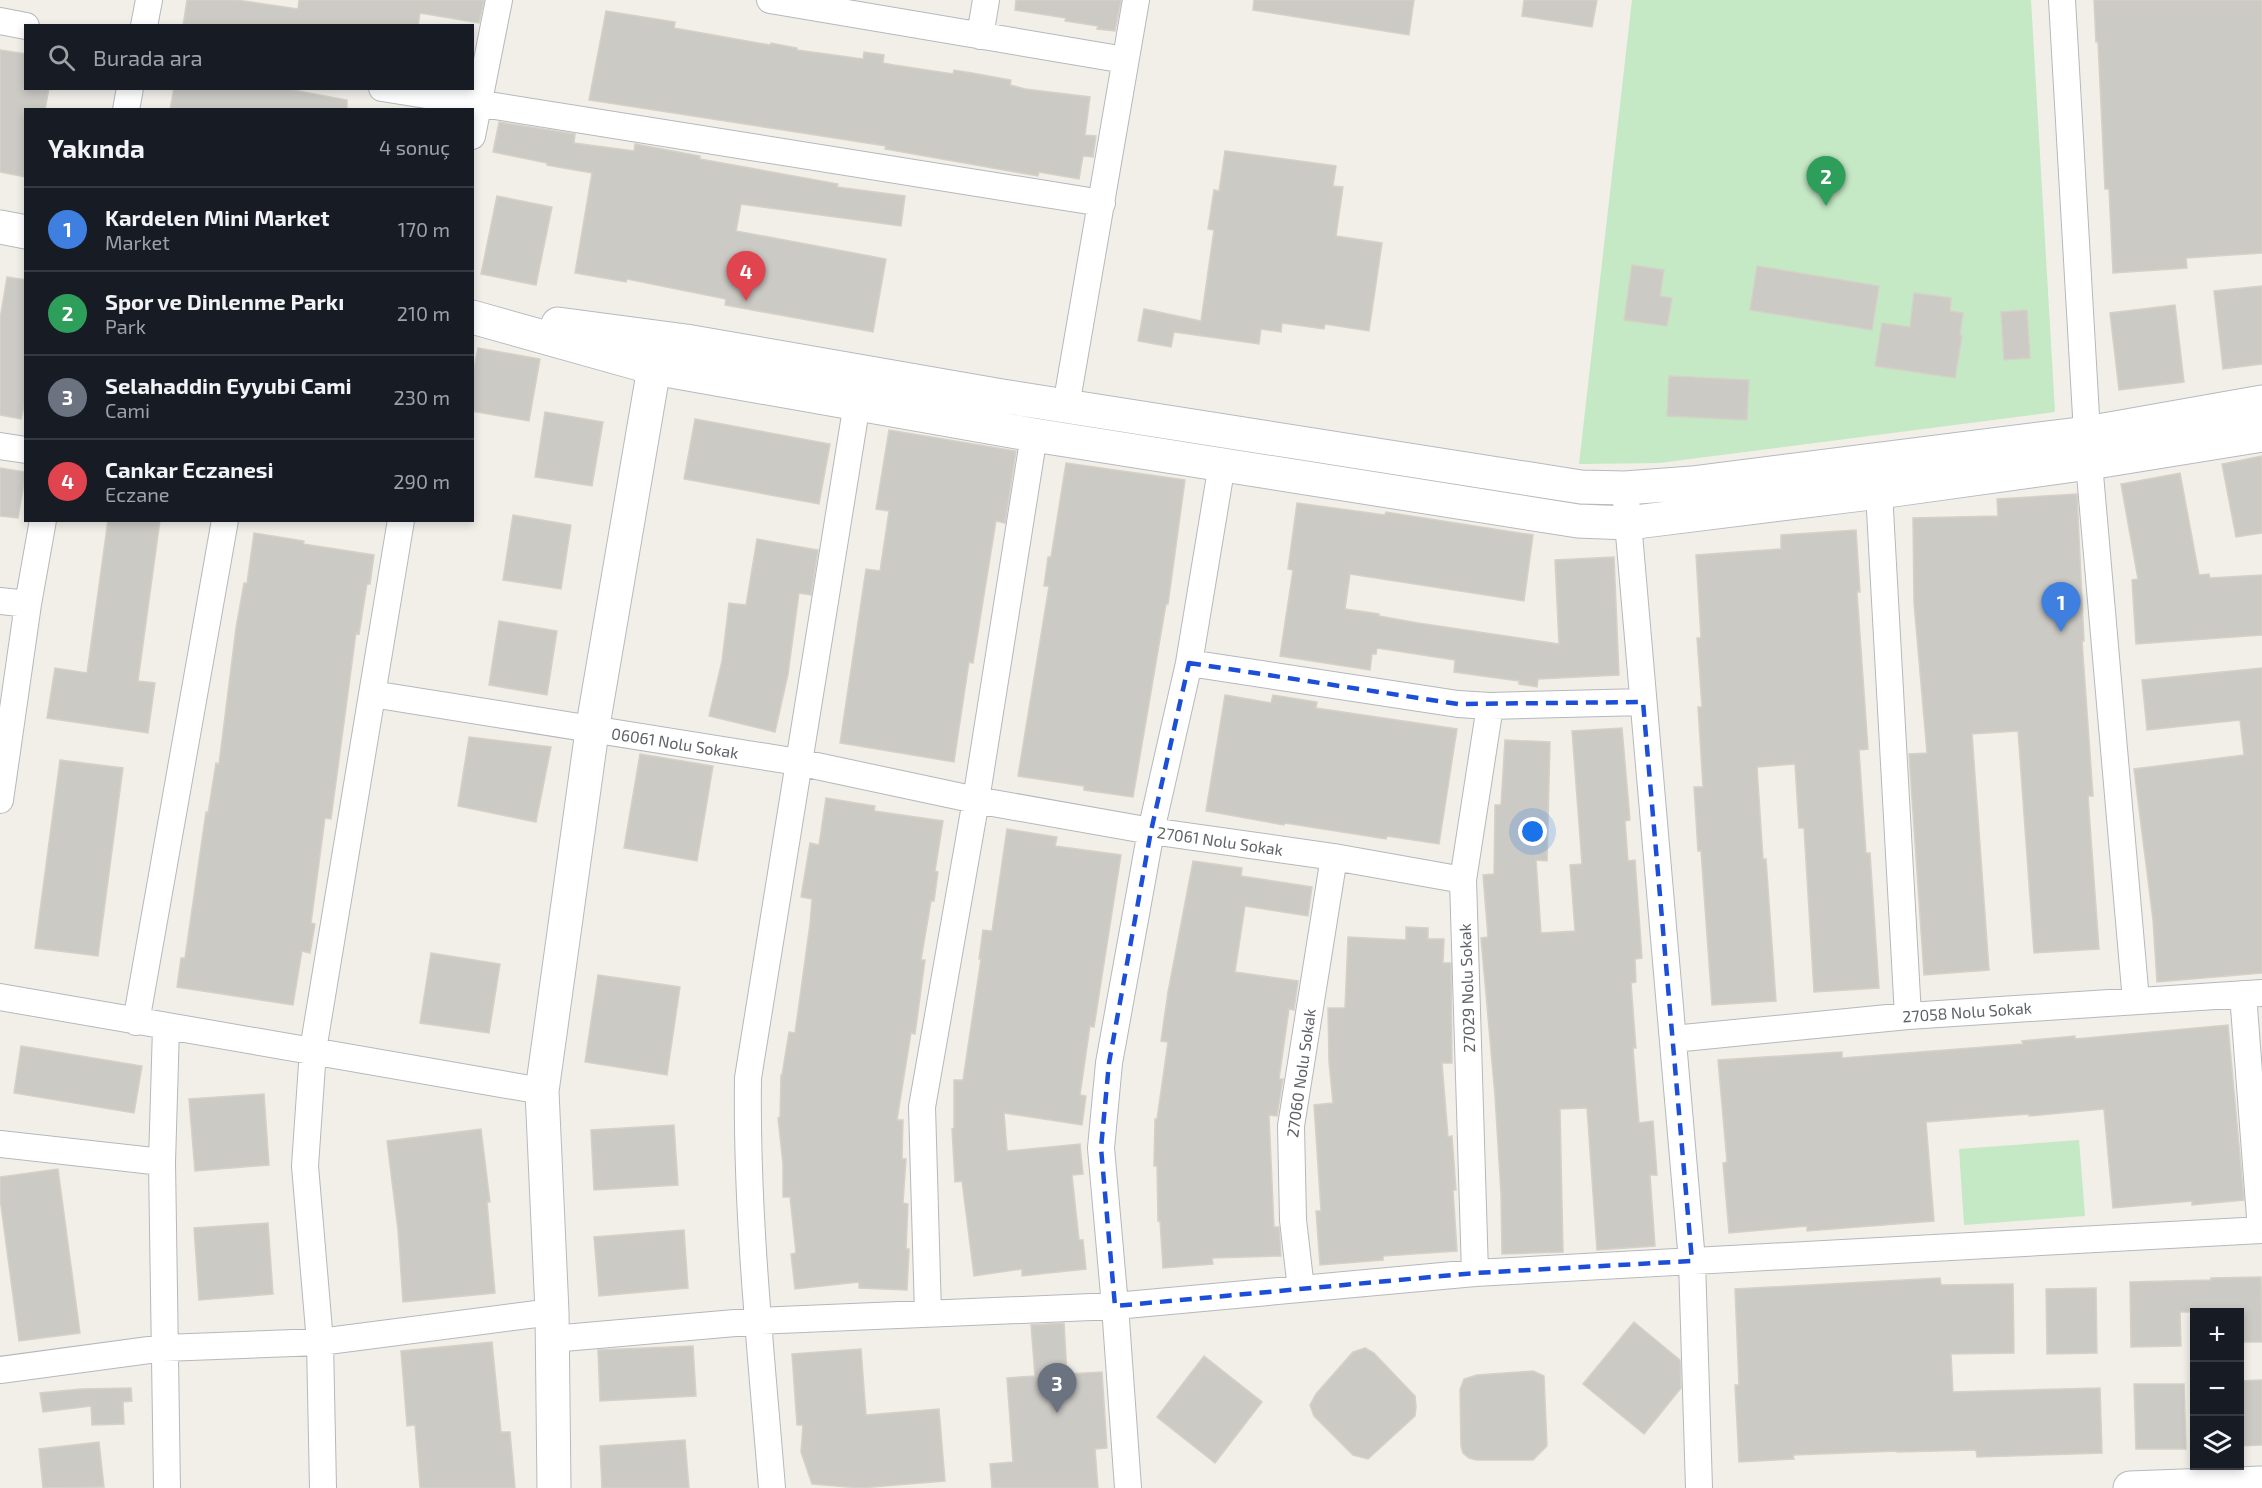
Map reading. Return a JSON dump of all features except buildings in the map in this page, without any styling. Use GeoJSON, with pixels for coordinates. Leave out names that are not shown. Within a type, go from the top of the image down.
{"type":"FeatureCollection","features":[{"type":"Feature","properties":{"kind":"street"},"geometry":{"type":"LineString","coordinates":[[144,24],[150,0]]}},
{"type":"Feature","properties":{"kind":"street"},"geometry":{"type":"LineString","coordinates":[[474,125],[499,0]]}},
{"type":"Feature","properties":{"kind":"street"},"geometry":{"type":"LineString","coordinates":[[770,0],[1125,60]]}},
{"type":"Feature","properties":{"kind":"street"},"geometry":{"type":"LineString","coordinates":[[980,36],[986,0]]}},
{"type":"Feature","properties":{"kind":"street"},"geometry":{"type":"LineString","coordinates":[[1066,406],[1136,0]]}},
{"type":"Feature","properties":{"kind":"street"},"geometry":{"type":"LineString","coordinates":[[2062,0],[2088,448],[2136,1001]]}},
{"type":"Feature","properties":{"kind":"street"},"geometry":{"type":"LineString","coordinates":[[0,21],[24,26]]}},
{"type":"Feature","properties":{"kind":"street"},"geometry":{"type":"LineString","coordinates":[[126,108],[130,90]]}},
{"type":"Feature","properties":{"kind":"street"},"geometry":{"type":"LineString","coordinates":[[395,90],[1102,203]]}},
{"type":"Feature","properties":{"kind":"street"},"geometry":{"type":"LineString","coordinates":[[0,227],[24,232]]}},
{"type":"Feature","properties":{"kind":"street"},"geometry":{"type":"LineString","coordinates":[[474,314],[686,341],[1066,406],[1581,487],[1625,488],[1692,483],[2262,435]]}},
{"type":"Feature","properties":{"kind":"street"},"geometry":{"type":"LineString","coordinates":[[474,315],[654,368],[1034,435],[1578,521],[1628,524],[1880,492],[2088,448],[2262,402]]}},
{"type":"Feature","properties":{"kind":"street"},"geometry":{"type":"LineString","coordinates":[[554,1488],[552,1326],[542,1091],[592,731],[654,368]]}},
{"type":"Feature","properties":{"kind":"street"},"geometry":{"type":"LineString","coordinates":[[772,1488],[758,1321],[747,1138],[748,1078],[857,403]]}},
{"type":"Feature","properties":{"kind":"street"},"geometry":{"type":"LineString","coordinates":[[928,1313],[922,1107],[976,800],[1034,435]]}},
{"type":"Feature","properties":{"kind":"street"},"geometry":{"type":"LineString","coordinates":[[0,446],[24,450]]}},
{"type":"Feature","properties":{"kind":"street"},"geometry":{"type":"LineString","coordinates":[[1128,1488],[1101,1148],[1109,1063],[1151,831],[1189,663],[1222,464]]}},
{"type":"Feature","properties":{"kind":"street"},"geometry":{"type":"LineString","coordinates":[[1625,488],[1692,1261],[1699,1488]]}},
{"type":"Feature","properties":{"kind":"street"},"geometry":{"type":"LineString","coordinates":[[1880,492],[1908,1016]]}},
{"type":"Feature","properties":{"kind":"street"},"geometry":{"type":"LineString","coordinates":[[0,800],[28,604],[43,522]]}},
{"type":"Feature","properties":{"kind":"street"},"geometry":{"type":"LineString","coordinates":[[136,1022],[225,522]]}},
{"type":"Feature","properties":{"kind":"street"},"geometry":{"type":"LineString","coordinates":[[323,1488],[320,1342],[305,1166],[313,1050],[401,522]]}},
{"type":"Feature","properties":{"kind":"street"},"geometry":{"type":"LineString","coordinates":[[0,601],[28,604]]}},
{"type":"Feature","properties":{"kind":"street"},"geometry":{"type":"LineString","coordinates":[[1189,663],[1458,704],[1490,706],[1643,702]]}},
{"type":"Feature","properties":{"kind":"street","name":"06061 Nolu Sokak"},"geometry":{"type":"LineString","coordinates":[[372,694],[592,731],[798,762],[976,800]]}},
{"type":"Feature","properties":{"kind":"street","name":"27029 Nolu Sokak"},"geometry":{"type":"LineString","coordinates":[[1475,1273],[1463,880],[1490,706]]}},
{"type":"Feature","properties":{"kind":"street","name":"27061 Nolu Sokak"},"geometry":{"type":"LineString","coordinates":[[976,800],[1151,831],[1334,857],[1463,880]]}},
{"type":"Feature","properties":{"kind":"street","name":"27060 Nolu Sokak"},"geometry":{"type":"LineString","coordinates":[[1301,1289],[1293,1220],[1291,1126],[1334,857]]}},
{"type":"Feature","properties":{"kind":"street"},"geometry":{"type":"LineString","coordinates":[[0,1370],[164,1348],[320,1342],[552,1326],[758,1321],[1115,1306],[1475,1273],[2262,1230],[2253,994]]}},
{"type":"Feature","properties":{"kind":"street","name":"27058 Nolu Sokak"},"geometry":{"type":"LineString","coordinates":[[1673,1039],[1908,1016],[2253,994]]}},
{"type":"Feature","properties":{"kind":"street"},"geometry":{"type":"LineString","coordinates":[[0,997],[166,1028],[313,1050],[542,1091]]}},
{"type":"Feature","properties":{"kind":"street"},"geometry":{"type":"LineString","coordinates":[[166,1028],[162,1162],[167,1488]]}},
{"type":"Feature","properties":{"kind":"street"},"geometry":{"type":"LineString","coordinates":[[0,1144],[162,1162]]}},
{"type":"Feature","properties":{"kind":"street"},"geometry":{"type":"LineString","coordinates":[[2130,1488],[2262,1483]]}},
{"type":"Feature","properties":{"kind":"highlighted area"},"geometry":{"type":"Polygon","coordinates":[[[1189,663],[1458,704],[1643,702],[1692,1261],[1475,1273],[1115,1306],[1101,1148],[1109,1063],[1151,831],[1189,663]]]}},
{"type":"Feature","properties":{"kind":"green space"},"geometry":{"type":"Polygon","coordinates":[[[1632,0],[2031,0],[2055,412],[1659,463],[1579,464],[1632,0]]]}},
{"type":"Feature","properties":{"kind":"green space"},"geometry":{"type":"Polygon","coordinates":[[[2079,1140],[2085,1216],[1964,1225],[1959,1149],[2079,1140]]]}},
{"type":"Feature","properties":{"kind":"place","name":"Spor ve Dinlenme Parkı"},"geometry":{"type":"Point","coordinates":[1826,206]}},
{"type":"Feature","properties":{"kind":"place","name":"Cankar Eczanesi"},"geometry":{"type":"Point","coordinates":[746,301]}},
{"type":"Feature","properties":{"kind":"place","name":"Kardelen Mini Market"},"geometry":{"type":"Point","coordinates":[2061,632]}},
{"type":"Feature","properties":{"kind":"place","name":"Selahaddin Eyyubi Cami"},"geometry":{"type":"Point","coordinates":[1057,1413]}}]}
